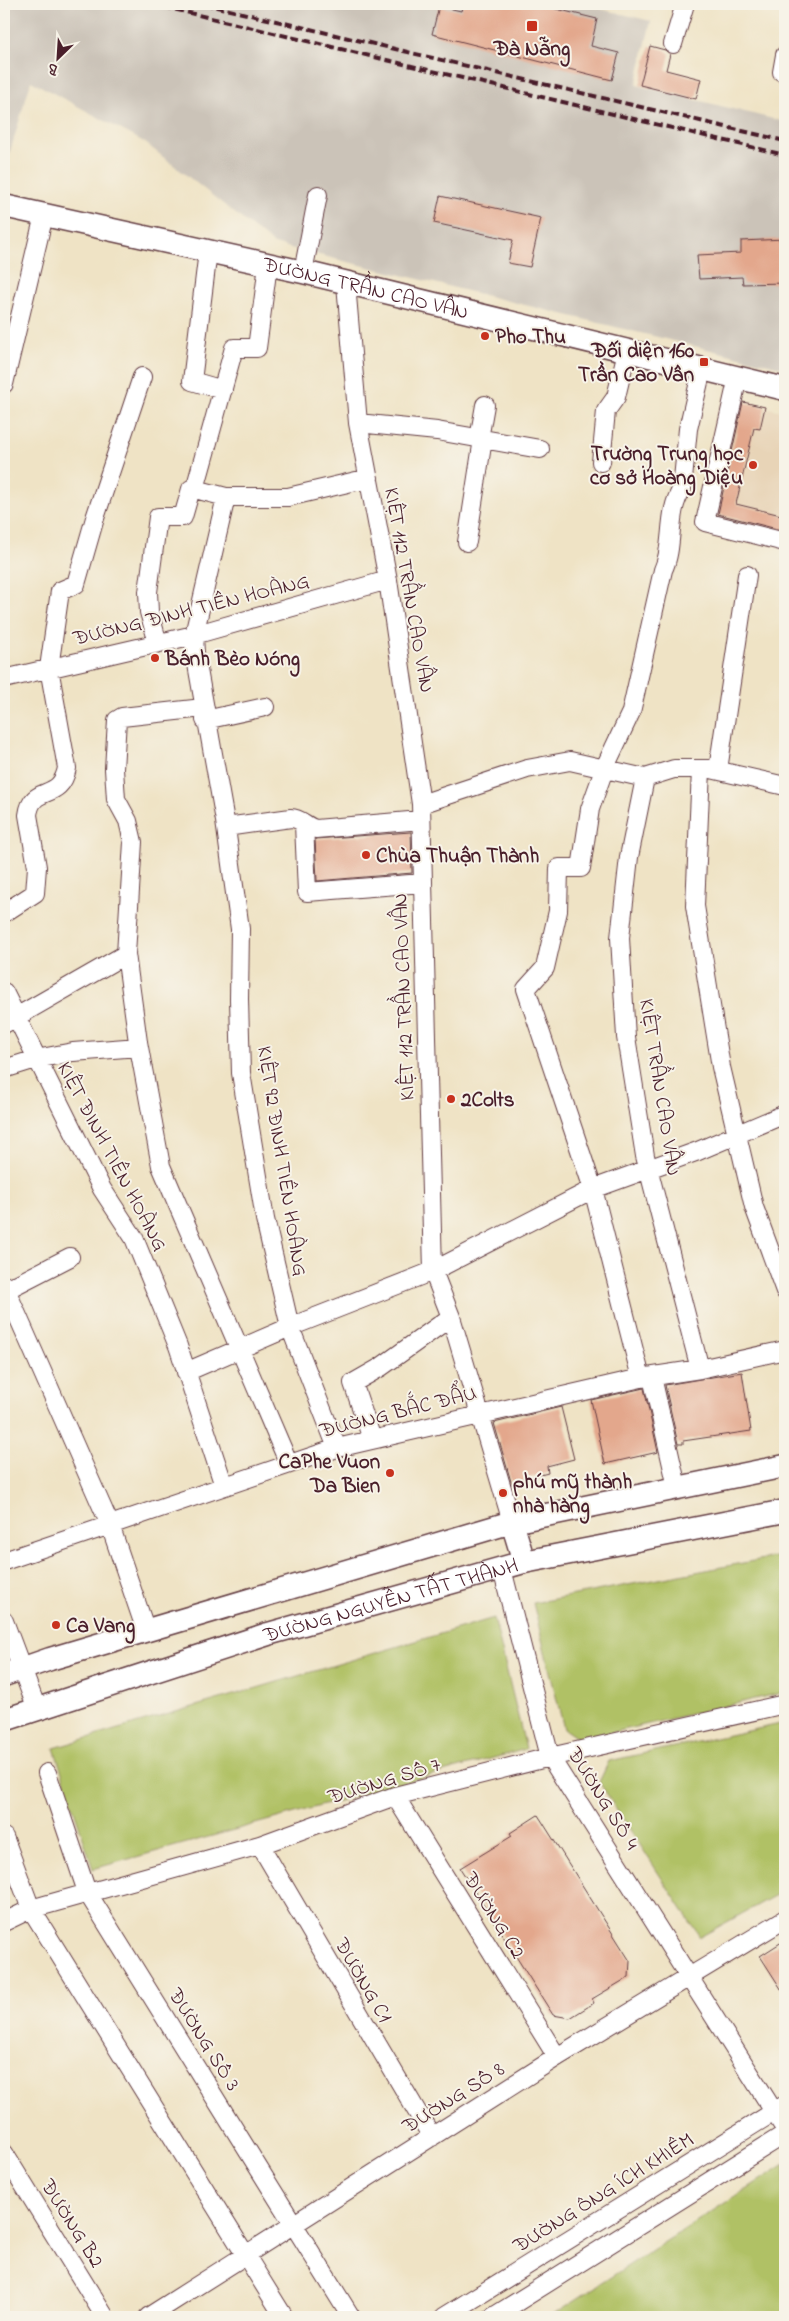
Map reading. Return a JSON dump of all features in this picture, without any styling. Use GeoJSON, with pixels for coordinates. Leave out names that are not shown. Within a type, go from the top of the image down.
{"type":"FeatureCollection","features":[{"type":"Feature","properties":{"kind":"main road","name":"ĐƯỜNG TRẦN CAO VÂN"},"geometry":{"type":"LineString","coordinates":[[4,206],[302,272],[785,389]]}},
{"type":"Feature","properties":{"kind":"main road","name":"ĐƯỜNG NGUYỄN TẤT THÀNH"},"geometry":{"type":"LineString","coordinates":[[13,1672],[512,1522],[785,1466]]}},
{"type":"Feature","properties":{"kind":"main road","name":"ĐƯỜNG NGUYỄN TẤT THÀNH"},"geometry":{"type":"LineString","coordinates":[[4,1720],[268,1634],[524,1562],[785,1511]]}},
{"type":"Feature","properties":{"kind":"main road"},"geometry":{"type":"LineString","coordinates":[[512,1522],[524,1562]]}},
{"type":"Feature","properties":{"kind":"street"},"geometry":{"type":"LineString","coordinates":[[673,44],[685,4]]}},
{"type":"Feature","properties":{"kind":"street"},"geometry":{"type":"LineString","coordinates":[[302,272],[318,195]]}},
{"type":"Feature","properties":{"kind":"street"},"geometry":{"type":"LineString","coordinates":[[4,384],[44,216]]}},
{"type":"Feature","properties":{"kind":"street"},"geometry":{"type":"LineString","coordinates":[[208,251],[192,382],[223,390]]}},
{"type":"Feature","properties":{"kind":"street"},"geometry":{"type":"LineString","coordinates":[[158,643],[149,612],[148,592],[158,517],[183,516],[191,489],[195,488],[234,348],[257,348],[268,265]]}},
{"type":"Feature","properties":{"kind":"street","name":"KIỆT 112 TRẦN CAO VÂN"},"geometry":{"type":"LineString","coordinates":[[346,284],[358,423],[388,580],[421,812],[433,1271],[451,1317],[512,1522]]}},
{"type":"Feature","properties":{"kind":"street"},"geometry":{"type":"LineString","coordinates":[[601,462],[606,411],[616,397],[627,351]]}},
{"type":"Feature","properties":{"kind":"street"},"geometry":{"type":"LineString","coordinates":[[677,1487],[593,1189],[526,989],[545,968],[558,911],[559,868],[581,868],[590,809],[605,767],[631,712],[663,570],[669,558],[670,530],[678,496],[682,489],[688,428],[702,369]]}},
{"type":"Feature","properties":{"kind":"street"},"geometry":{"type":"LineString","coordinates":[[4,913],[36,893],[37,867],[28,815],[29,808],[36,797],[57,788],[65,777],[67,768],[49,668],[60,591],[76,584],[95,518],[142,377]]}},
{"type":"Feature","properties":{"kind":"street"},"geometry":{"type":"LineString","coordinates":[[738,377],[705,522],[785,542]]}},
{"type":"Feature","properties":{"kind":"street"},"geometry":{"type":"LineString","coordinates":[[467,542],[485,405]]}},
{"type":"Feature","properties":{"kind":"street"},"geometry":{"type":"LineString","coordinates":[[358,423],[437,431],[540,449]]}},
{"type":"Feature","properties":{"kind":"street"},"geometry":{"type":"LineString","coordinates":[[195,488],[226,497],[288,496],[369,478]]}},
{"type":"Feature","properties":{"kind":"street","name":"KIỆT 92 ĐINH TIÊN HOÀNG"},"geometry":{"type":"LineString","coordinates":[[226,497],[194,635],[196,668],[226,827],[240,929],[241,1073],[265,1219],[290,1327],[337,1448]]}},
{"type":"Feature","properties":{"kind":"street"},"geometry":{"type":"LineString","coordinates":[[747,575],[710,770],[695,906],[721,1067],[754,1207],[785,1291]]}},
{"type":"Feature","properties":{"kind":"street","name":"ĐƯỜNG ĐINH TIÊN HOÀNG"},"geometry":{"type":"LineString","coordinates":[[4,679],[194,635],[388,580]]}},
{"type":"Feature","properties":{"kind":"street"},"geometry":{"type":"LineString","coordinates":[[265,707],[204,714],[122,717],[117,720],[114,769],[116,799],[128,822],[133,842],[126,954],[139,1047],[161,1166],[289,1464]]}},
{"type":"Feature","properties":{"kind":"street"},"geometry":{"type":"LineString","coordinates":[[226,827],[297,818],[309,828],[316,828],[421,812],[527,769],[570,761],[605,767],[645,778],[674,769],[710,770],[785,786]]}},
{"type":"Feature","properties":{"kind":"street","name":"KIỆT TRẦN CAO VÂN"},"geometry":{"type":"LineString","coordinates":[[645,778],[629,857],[620,938],[626,1037],[649,1170],[700,1369]]}},
{"type":"Feature","properties":{"kind":"street"},"geometry":{"type":"LineString","coordinates":[[304,824],[307,892],[423,883]]}},
{"type":"Feature","properties":{"kind":"street"},"geometry":{"type":"LineString","coordinates":[[10,1020],[126,954]]}},
{"type":"Feature","properties":{"kind":"street","name":"KIỆT ĐINH TIÊN HOÀNG"},"geometry":{"type":"LineString","coordinates":[[4,992],[10,1020],[36,1059],[102,1189],[134,1238],[186,1372],[224,1486]]}},
{"type":"Feature","properties":{"kind":"street"},"geometry":{"type":"LineString","coordinates":[[4,1069],[36,1059],[73,1052],[139,1047]]}},
{"type":"Feature","properties":{"kind":"street"},"geometry":{"type":"LineString","coordinates":[[186,1372],[290,1327],[433,1271],[593,1189],[649,1170],[785,1114]]}},
{"type":"Feature","properties":{"kind":"street"},"geometry":{"type":"LineString","coordinates":[[70,1258],[5,1288],[110,1524],[146,1631]]}},
{"type":"Feature","properties":{"kind":"street"},"geometry":{"type":"LineString","coordinates":[[372,1439],[353,1382],[381,1367],[451,1317]]}},
{"type":"Feature","properties":{"kind":"street","name":"ĐƯỜNG BẮC ĐẨU"},"geometry":{"type":"LineString","coordinates":[[4,1561],[337,1448],[647,1377],[700,1369],[785,1350]]}},
{"type":"Feature","properties":{"kind":"street","name":"ĐƯỜNG SỐ 4"},"geometry":{"type":"LineString","coordinates":[[502,1569],[550,1757],[690,1976]]}},
{"type":"Feature","properties":{"kind":"street"},"geometry":{"type":"LineString","coordinates":[[4,1621],[13,1672],[37,1709]]}},
{"type":"Feature","properties":{"kind":"street","name":"ĐƯỜNG SỐ 7"},"geometry":{"type":"LineString","coordinates":[[4,1922],[32,1909],[86,1892],[260,1845],[395,1796],[550,1757],[785,1704]]}},
{"type":"Feature","properties":{"kind":"street","name":"ĐƯỜNG SỐ 3"},"geometry":{"type":"LineString","coordinates":[[46,1773],[86,1892],[351,2317]]}},
{"type":"Feature","properties":{"kind":"street","name":"ĐƯỜNG C2"},"geometry":{"type":"LineString","coordinates":[[395,1796],[557,2057]]}},
{"type":"Feature","properties":{"kind":"street"},"geometry":{"type":"LineString","coordinates":[[4,1837],[32,1909],[284,2317]]}},
{"type":"Feature","properties":{"kind":"street","name":"ĐƯỜNG C1"},"geometry":{"type":"LineString","coordinates":[[260,1845],[432,2137]]}},
{"type":"Feature","properties":{"kind":"street","name":"ĐƯỜNG SỐ 8"},"geometry":{"type":"LineString","coordinates":[[148,2317],[557,2057],[785,1918]]}},
{"type":"Feature","properties":{"kind":"street"},"geometry":{"type":"LineString","coordinates":[[690,1976],[780,2108],[785,2129]]}},
{"type":"Feature","properties":{"kind":"street","name":"ĐƯỜNG ÔNG ÍCH KHIÊM"},"geometry":{"type":"LineString","coordinates":[[444,2317],[780,2108]]}},
{"type":"Feature","properties":{"kind":"street"},"geometry":{"type":"LineString","coordinates":[[493,2317],[785,2134]]}},
{"type":"Feature","properties":{"kind":"street","name":"ĐƯỜNG B2"},"geometry":{"type":"LineString","coordinates":[[4,2153],[105,2317]]}},
{"type":"Feature","properties":{"kind":"shaded area"},"geometry":{"type":"Polygon","coordinates":[[[4,4],[580,4],[651,21],[636,85],[785,122],[785,368],[274,244],[144,142],[31,81],[4,172],[4,4]]]}},
{"type":"Feature","properties":{"kind":"shaded area","name":"Trường Trung học cơ sở Hoàng Diệu"},"geometry":{"type":"Polygon","coordinates":[[[735,400],[785,412],[785,536],[708,518],[735,400]]]}},
{"type":"Feature","properties":{"kind":"green space"},"geometry":{"type":"Polygon","coordinates":[[[785,1555],[785,1692],[580,1740],[564,1729],[533,1603],[785,1555]]]}},
{"type":"Feature","properties":{"kind":"green space"},"geometry":{"type":"Polygon","coordinates":[[[494,1618],[526,1749],[93,1869],[54,1748],[494,1618]]]}},
{"type":"Feature","properties":{"kind":"green space"},"geometry":{"type":"Polygon","coordinates":[[[785,1723],[785,1890],[700,1937],[599,1782],[609,1761],[785,1723]]]}},
{"type":"Feature","properties":{"kind":"green space"},"geometry":{"type":"Polygon","coordinates":[[[785,2164],[785,2317],[549,2317],[785,2164]]]}},
{"type":"Feature","properties":{"kind":"building"},"geometry":{"type":"Polygon","coordinates":[[[463,4],[536,4],[597,19],[591,46],[619,53],[612,80],[432,34],[439,6],[461,11],[463,4]]]}},
{"type":"Feature","properties":{"kind":"building"},"geometry":{"type":"Polygon","coordinates":[[[650,46],[665,50],[670,54],[666,70],[701,79],[696,99],[640,85],[650,46]]]}},
{"type":"Feature","properties":{"kind":"building"},"geometry":{"type":"Polygon","coordinates":[[[440,196],[541,218],[530,267],[508,263],[513,240],[434,223],[440,196]]]}},
{"type":"Feature","properties":{"kind":"building"},"geometry":{"type":"Polygon","coordinates":[[[785,239],[785,283],[743,284],[742,277],[699,279],[697,255],[741,253],[741,241],[785,239]]]}},
{"type":"Feature","properties":{"kind":"building"},"geometry":{"type":"Polygon","coordinates":[[[743,402],[765,407],[760,429],[754,428],[736,504],[785,516],[785,531],[718,514],[743,402]]]}},
{"type":"Feature","properties":{"kind":"building","name":"Chùa Thuận Thành"},"geometry":{"type":"Polygon","coordinates":[[[411,832],[412,873],[317,881],[315,839],[411,832]]]}},
{"type":"Feature","properties":{"kind":"building"},"geometry":{"type":"Polygon","coordinates":[[[742,1372],[751,1431],[683,1441],[683,1444],[678,1444],[665,1385],[742,1372]]]}},
{"type":"Feature","properties":{"kind":"building"},"geometry":{"type":"Polygon","coordinates":[[[644,1388],[658,1452],[605,1464],[591,1400],[644,1388]]]}},
{"type":"Feature","properties":{"kind":"building"},"geometry":{"type":"Polygon","coordinates":[[[561,1407],[574,1459],[547,1466],[548,1473],[525,1479],[525,1482],[512,1485],[494,1423],[561,1407]]]}},
{"type":"Feature","properties":{"kind":"building"},"geometry":{"type":"Polygon","coordinates":[[[538,1815],[630,1961],[629,1977],[592,1999],[594,2003],[570,2018],[553,2015],[460,1868],[512,1836],[510,1833],[538,1815]]]}},
{"type":"Feature","properties":{"kind":"building"},"geometry":{"type":"Polygon","coordinates":[[[785,1940],[785,1995],[760,1956],[785,1940]]]}},
{"type":"Feature","properties":{"kind":"railway"},"geometry":{"type":"LineString","coordinates":[[152,4],[785,155]]}},
{"type":"Feature","properties":{"kind":"railway"},"geometry":{"type":"LineString","coordinates":[[204,4],[785,141]]}},
{"type":"Feature","properties":{"kind":"place","name":"Đà Nẵng"},"geometry":{"type":"Point","coordinates":[532,26]}},
{"type":"Feature","properties":{"kind":"place","name":"Pho Thu"},"geometry":{"type":"Point","coordinates":[485,336]}},
{"type":"Feature","properties":{"kind":"place","name":"Đối diện 160 Trần Cao Vân"},"geometry":{"type":"Point","coordinates":[704,362]}},
{"type":"Feature","properties":{"kind":"place","name":"Trường Trung học cơ sở Hoàng Diệu"},"geometry":{"type":"Point","coordinates":[753,465]}},
{"type":"Feature","properties":{"kind":"place","name":"Bánh Bèo Nóng"},"geometry":{"type":"Point","coordinates":[155,658]}},
{"type":"Feature","properties":{"kind":"place","name":"Chùa Thuận Thành"},"geometry":{"type":"Point","coordinates":[366,855]}},
{"type":"Feature","properties":{"kind":"place","name":"2Colts"},"geometry":{"type":"Point","coordinates":[451,1099]}},
{"type":"Feature","properties":{"kind":"place","name":"CaPhe Vuon Da Bien"},"geometry":{"type":"Point","coordinates":[390,1473]}},
{"type":"Feature","properties":{"kind":"place","name":"phú mỹ thành nhà hàng"},"geometry":{"type":"Point","coordinates":[503,1493]}},
{"type":"Feature","properties":{"kind":"place","name":"Ca Vang"},"geometry":{"type":"Point","coordinates":[56,1625]}}]}
